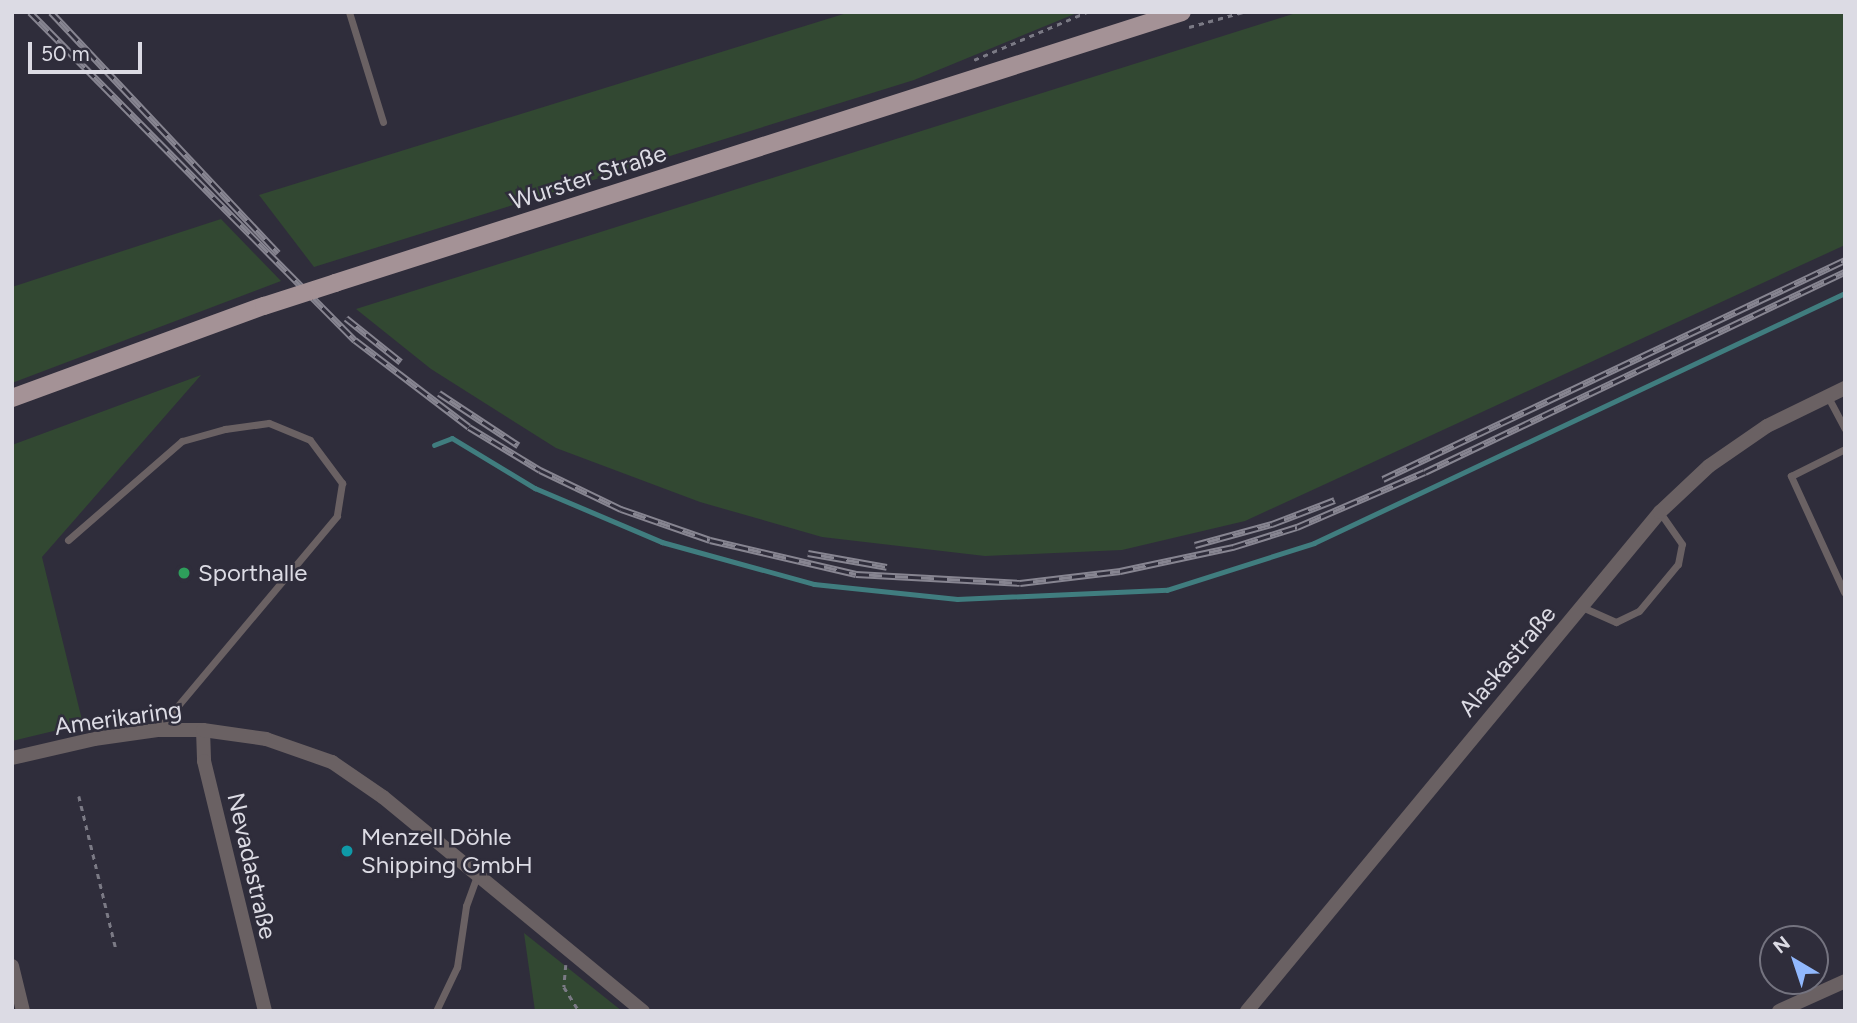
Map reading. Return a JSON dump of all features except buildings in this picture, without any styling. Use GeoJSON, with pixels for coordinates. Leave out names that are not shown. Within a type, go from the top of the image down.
{"type":"FeatureCollection","features":[{"type":"Feature","properties":{"kind":"main road","name":"Wurster Straße"},"geometry":{"type":"LineString","coordinates":[[12,398],[264,306],[1154,16],[1182,12]]}},
{"type":"Feature","properties":{"kind":"street","name":"Alaskastraße"},"geometry":{"type":"LineString","coordinates":[[1247,1011],[1660,512],[1709,466],[1768,426],[1845,388]]}},
{"type":"Feature","properties":{"kind":"street","name":"Amerikaring"},"geometry":{"type":"LineString","coordinates":[[12,758],[158,730],[203,730],[266,740],[332,762],[383,797],[643,1011]]}},
{"type":"Feature","properties":{"kind":"street","name":"Nevadastraße"},"geometry":{"type":"LineString","coordinates":[[203,730],[204,761],[265,1011]]}},
{"type":"Feature","properties":{"kind":"street"},"geometry":{"type":"LineString","coordinates":[[12,966],[23,1011]]}},
{"type":"Feature","properties":{"kind":"street"},"geometry":{"type":"LineString","coordinates":[[1779,1011],[1845,981]]}},
{"type":"Feature","properties":{"kind":"lane"},"geometry":{"type":"LineString","coordinates":[[349,12],[383,122]]}},
{"type":"Feature","properties":{"kind":"lane"},"geometry":{"type":"LineString","coordinates":[[1828,396],[1845,429]]}},
{"type":"Feature","properties":{"kind":"lane"},"geometry":{"type":"LineString","coordinates":[[68,540],[182,440],[225,429],[269,424],[310,440],[342,483],[337,516],[158,730]]}},
{"type":"Feature","properties":{"kind":"lane"},"geometry":{"type":"LineString","coordinates":[[1844,592],[1791,476],[1845,449]]}},
{"type":"Feature","properties":{"kind":"lane"},"geometry":{"type":"LineString","coordinates":[[1581,607],[1616,622],[1639,611],[1678,564],[1682,544],[1660,512]]}},
{"type":"Feature","properties":{"kind":"lane"},"geometry":{"type":"LineString","coordinates":[[436,1011],[457,967],[466,906],[478,874]]}},
{"type":"Feature","properties":{"kind":"path"},"geometry":{"type":"LineString","coordinates":[[79,796],[116,949]]}},
{"type":"Feature","properties":{"kind":"path"},"geometry":{"type":"LineString","coordinates":[[572,952],[563,972],[564,987],[579,1011]]}},
{"type":"Feature","properties":{"kind":"green space"},"geometry":{"type":"Polygon","coordinates":[[[850,12],[1077,13],[914,80],[314,267],[259,195],[850,12]]]}},
{"type":"Feature","properties":{"kind":"green space"},"geometry":{"type":"Polygon","coordinates":[[[1299,12],[1845,12],[1845,245],[1245,521],[1122,550],[985,556],[822,537],[700,502],[556,448],[431,369],[356,309],[1299,12]]]}},
{"type":"Feature","properties":{"kind":"green space"},"geometry":{"type":"Polygon","coordinates":[[[221,219],[281,281],[12,383],[12,287],[221,219]]]}},
{"type":"Feature","properties":{"kind":"green space"},"geometry":{"type":"Polygon","coordinates":[[[201,375],[42,557],[83,724],[12,741],[12,445],[201,375]]]}},
{"type":"Feature","properties":{"kind":"green space"},"geometry":{"type":"Polygon","coordinates":[[[524,933],[622,1011],[535,1011],[524,933]]]}},
{"type":"Feature","properties":{"kind":"waterway"},"geometry":{"type":"LineString","coordinates":[[434,445],[452,438],[535,488],[662,542],[814,584],[957,599],[1167,590],[1314,543],[1845,293]]}},
{"type":"Feature","properties":{"kind":"railway"},"geometry":{"type":"LineString","coordinates":[[30,12],[355,340],[469,427],[540,470],[621,509],[710,540],[856,574],[1020,583],[1120,571],[1233,547],[1297,527],[1425,472],[1845,272]]}},
{"type":"Feature","properties":{"kind":"railway"},"geometry":{"type":"LineString","coordinates":[[51,12],[278,253]]}},
{"type":"Feature","properties":{"kind":"railway"},"geometry":{"type":"LineString","coordinates":[[1383,479],[1845,260]]}},
{"type":"Feature","properties":{"kind":"railway"},"geometry":{"type":"LineString","coordinates":[[346,318],[401,362]]}},
{"type":"Feature","properties":{"kind":"railway"},"geometry":{"type":"LineString","coordinates":[[439,393],[518,445]]}},
{"type":"Feature","properties":{"kind":"railway"},"geometry":{"type":"LineString","coordinates":[[1195,545],[1272,524],[1335,500]]}},
{"type":"Feature","properties":{"kind":"railway"},"geometry":{"type":"LineString","coordinates":[[808,553],[887,567]]}},
{"type":"Feature","properties":{"kind":"place","name":"Sporthalle"},"geometry":{"type":"Point","coordinates":[184,573]}},
{"type":"Feature","properties":{"kind":"place","name":"Menzell Döhle Shipping GmbH"},"geometry":{"type":"Point","coordinates":[347,851]}}]}
